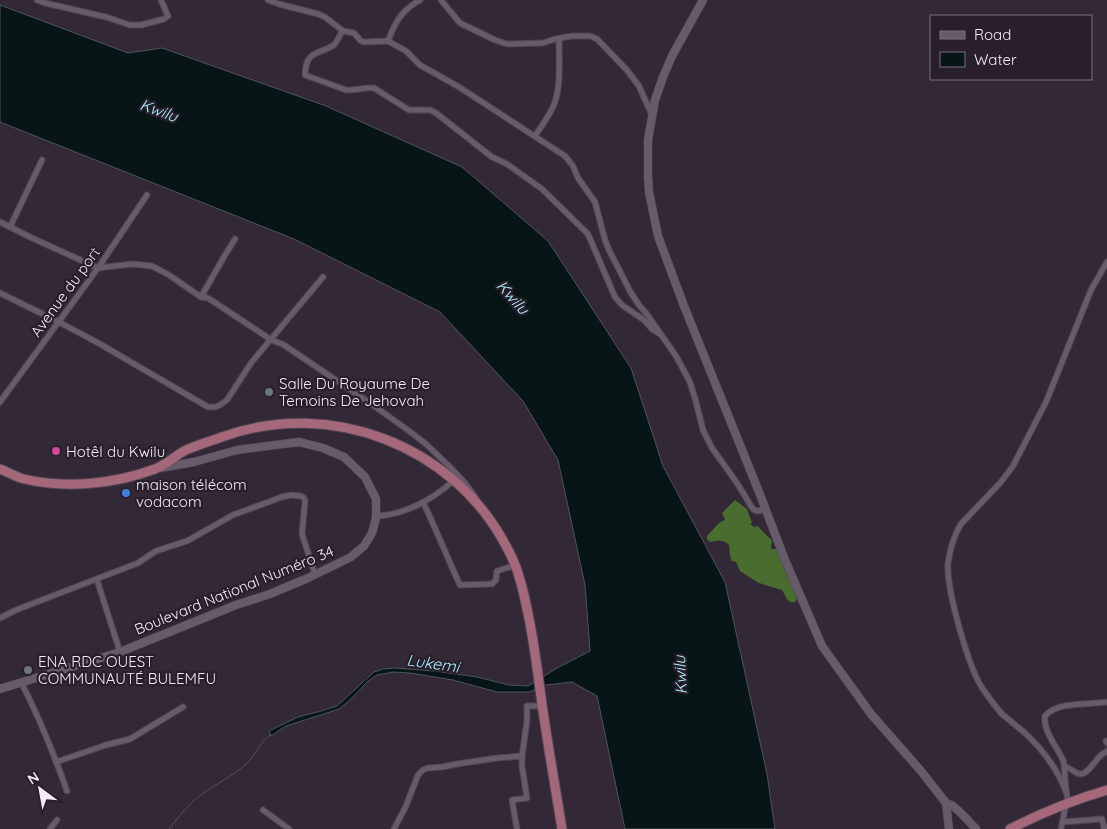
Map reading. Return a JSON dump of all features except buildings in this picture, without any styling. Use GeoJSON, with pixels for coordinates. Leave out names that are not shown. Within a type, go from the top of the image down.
{"type":"FeatureCollection","features":[{"type":"Feature","properties":{"kind":"highway"},"geometry":{"type":"LineString","coordinates":[[0,469],[23,478],[76,484],[101,483],[126,478],[156,468],[185,451],[238,431],[304,423],[349,428],[383,438],[429,462],[470,496],[491,521],[516,565],[535,650],[562,829]]}},
{"type":"Feature","properties":{"kind":"highway"},"geometry":{"type":"LineString","coordinates":[[1010,829],[1082,797],[1107,790]]}},
{"type":"Feature","properties":{"kind":"main road"},"geometry":{"type":"LineString","coordinates":[[703,0],[672,56],[655,100],[648,140],[648,175],[649,192],[658,236],[714,384],[822,646],[871,714],[921,771],[946,803],[953,806],[976,829]]}},
{"type":"Feature","properties":{"kind":"main road","name":"Boulevard National Numéro 34"},"geometry":{"type":"LineString","coordinates":[[0,689],[120,652],[236,605],[270,594],[351,558],[364,546],[372,533],[376,516],[376,499],[365,476],[344,457],[323,448],[299,442],[237,450],[194,462],[156,468]]}},
{"type":"Feature","properties":{"kind":"main road"},"geometry":{"type":"LineString","coordinates":[[946,803],[950,829]]}},
{"type":"Feature","properties":{"kind":"street"},"geometry":{"type":"LineString","coordinates":[[37,0],[130,25],[141,25],[164,19],[168,16],[161,0]]}},
{"type":"Feature","properties":{"kind":"street"},"geometry":{"type":"LineString","coordinates":[[268,0],[318,14],[343,31],[354,33],[359,40],[364,42],[388,41],[413,57],[420,65],[459,87],[565,156],[595,202],[605,240],[614,262],[639,305],[676,356],[690,382],[703,430],[712,448],[754,510],[765,509]]}},
{"type":"Feature","properties":{"kind":"street"},"geometry":{"type":"LineString","coordinates":[[388,41],[393,27],[400,16],[420,0]]}},
{"type":"Feature","properties":{"kind":"street"},"geometry":{"type":"LineString","coordinates":[[441,0],[460,23],[507,44],[543,43],[572,36],[590,36],[597,39],[626,69],[639,86],[652,116]]}},
{"type":"Feature","properties":{"kind":"street"},"geometry":{"type":"LineString","coordinates":[[343,31],[336,43],[315,52],[308,62],[305,75],[346,90],[374,88],[409,110],[430,110],[436,112],[492,157],[507,164],[542,190],[588,234],[615,297],[622,306],[644,320],[661,335]]}},
{"type":"Feature","properties":{"kind":"street"},"geometry":{"type":"LineString","coordinates":[[535,136],[547,119],[555,102],[558,88],[559,39]]}},
{"type":"Feature","properties":{"kind":"street"},"geometry":{"type":"LineString","coordinates":[[10,227],[42,160]]}},
{"type":"Feature","properties":{"kind":"street","name":"Avenue du port"},"geometry":{"type":"LineString","coordinates":[[0,402],[98,268],[147,195]]}},
{"type":"Feature","properties":{"kind":"street"},"geometry":{"type":"LineString","coordinates":[[0,222],[98,268],[132,264],[152,266],[201,296],[208,298],[270,339],[284,345],[426,444],[465,483],[491,521]]}},
{"type":"Feature","properties":{"kind":"street"},"geometry":{"type":"LineString","coordinates":[[201,296],[236,239]]}},
{"type":"Feature","properties":{"kind":"street"},"geometry":{"type":"LineString","coordinates":[[1066,792],[1055,770],[1039,748],[1001,712],[980,684],[964,644],[956,615],[948,564],[953,541],[961,524],[991,493],[1013,466],[1046,402],[1091,290],[1107,262]]}},
{"type":"Feature","properties":{"kind":"street"},"geometry":{"type":"LineString","coordinates":[[0,293],[100,344],[208,407],[215,407],[227,400],[251,363],[323,277]]}},
{"type":"Feature","properties":{"kind":"street"},"geometry":{"type":"LineString","coordinates":[[376,516],[393,514],[423,502],[443,490],[453,481]]}},
{"type":"Feature","properties":{"kind":"street"},"geometry":{"type":"LineString","coordinates":[[0,618],[16,610],[138,563],[156,551],[187,541],[233,515],[291,495],[301,496],[305,501],[302,534],[316,574]]}},
{"type":"Feature","properties":{"kind":"street"},"geometry":{"type":"LineString","coordinates":[[423,502],[460,585],[492,584],[496,580],[497,571],[516,565]]}},
{"type":"Feature","properties":{"kind":"street"},"geometry":{"type":"LineString","coordinates":[[97,580],[120,652]]}},
{"type":"Feature","properties":{"kind":"street"},"geometry":{"type":"LineString","coordinates":[[21,682],[33,706],[66,791]]}},
{"type":"Feature","properties":{"kind":"street"},"geometry":{"type":"LineString","coordinates":[[1061,829],[1068,804],[1064,776],[1065,767],[1045,723],[1045,716],[1053,710],[1062,707],[1107,702]]}},
{"type":"Feature","properties":{"kind":"street"},"geometry":{"type":"LineString","coordinates":[[517,829],[512,800],[528,798],[522,766],[527,706],[542,705]]}},
{"type":"Feature","properties":{"kind":"street"},"geometry":{"type":"LineString","coordinates":[[56,762],[130,739],[183,707]]}},
{"type":"Feature","properties":{"kind":"street"},"geometry":{"type":"LineString","coordinates":[[1065,767],[1082,774],[1107,751]]}},
{"type":"Feature","properties":{"kind":"street"},"geometry":{"type":"LineString","coordinates":[[401,829],[395,827],[406,806],[418,775],[423,770],[487,759],[522,756]]}},
{"type":"Feature","properties":{"kind":"street"},"geometry":{"type":"LineString","coordinates":[[264,810],[289,829]]}},
{"type":"Feature","properties":{"kind":"street"},"geometry":{"type":"LineString","coordinates":[[1063,822],[1102,819],[1104,828],[1107,828]]}},
{"type":"Feature","properties":{"kind":"street"},"geometry":{"type":"LineString","coordinates":[[50,829],[57,820]]}},
{"type":"Feature","properties":{"kind":"green space"},"geometry":{"type":"Polygon","coordinates":[[[735,500],[747,509],[752,523],[750,524],[754,527],[758,526],[772,540],[771,549],[776,549],[779,552],[797,598],[795,602],[788,601],[782,590],[759,583],[740,571],[736,562],[732,561],[727,543],[720,541],[710,542],[707,539],[707,536],[719,523],[725,520],[722,513],[735,500]]]}},
{"type":"Feature","properties":{"kind":"water","name":"Kwilu"},"geometry":{"type":"Polygon","coordinates":[[[0,5],[128,53],[162,48],[326,106],[462,167],[548,241],[631,368],[663,466],[725,582],[767,774],[775,829],[625,829],[597,696],[572,682],[546,685],[529,692],[497,692],[453,680],[393,672],[377,675],[368,681],[339,709],[286,726],[271,736],[269,731],[298,717],[337,706],[374,672],[383,669],[434,671],[477,677],[509,685],[528,686],[590,651],[585,585],[558,460],[523,401],[440,312],[294,239],[0,122],[0,5]]]}},
{"type":"Feature","properties":{"kind":"waterway","name":"Lukemi"},"geometry":{"type":"LineString","coordinates":[[169,829],[196,799],[246,764],[271,734]]}},
{"type":"Feature","properties":{"kind":"place","name":"Salle Du Royaume De Temoins De Jehovah"},"geometry":{"type":"Point","coordinates":[269,392]}},
{"type":"Feature","properties":{"kind":"place","name":"Hotêl du Kwilu"},"geometry":{"type":"Point","coordinates":[56,451]}},
{"type":"Feature","properties":{"kind":"place","name":"maison télécom vodacom"},"geometry":{"type":"Point","coordinates":[126,493]}},
{"type":"Feature","properties":{"kind":"place","name":"ENA RDC OUEST COMMUNAUTÉ BULEMFU"},"geometry":{"type":"Point","coordinates":[28,670]}}]}
